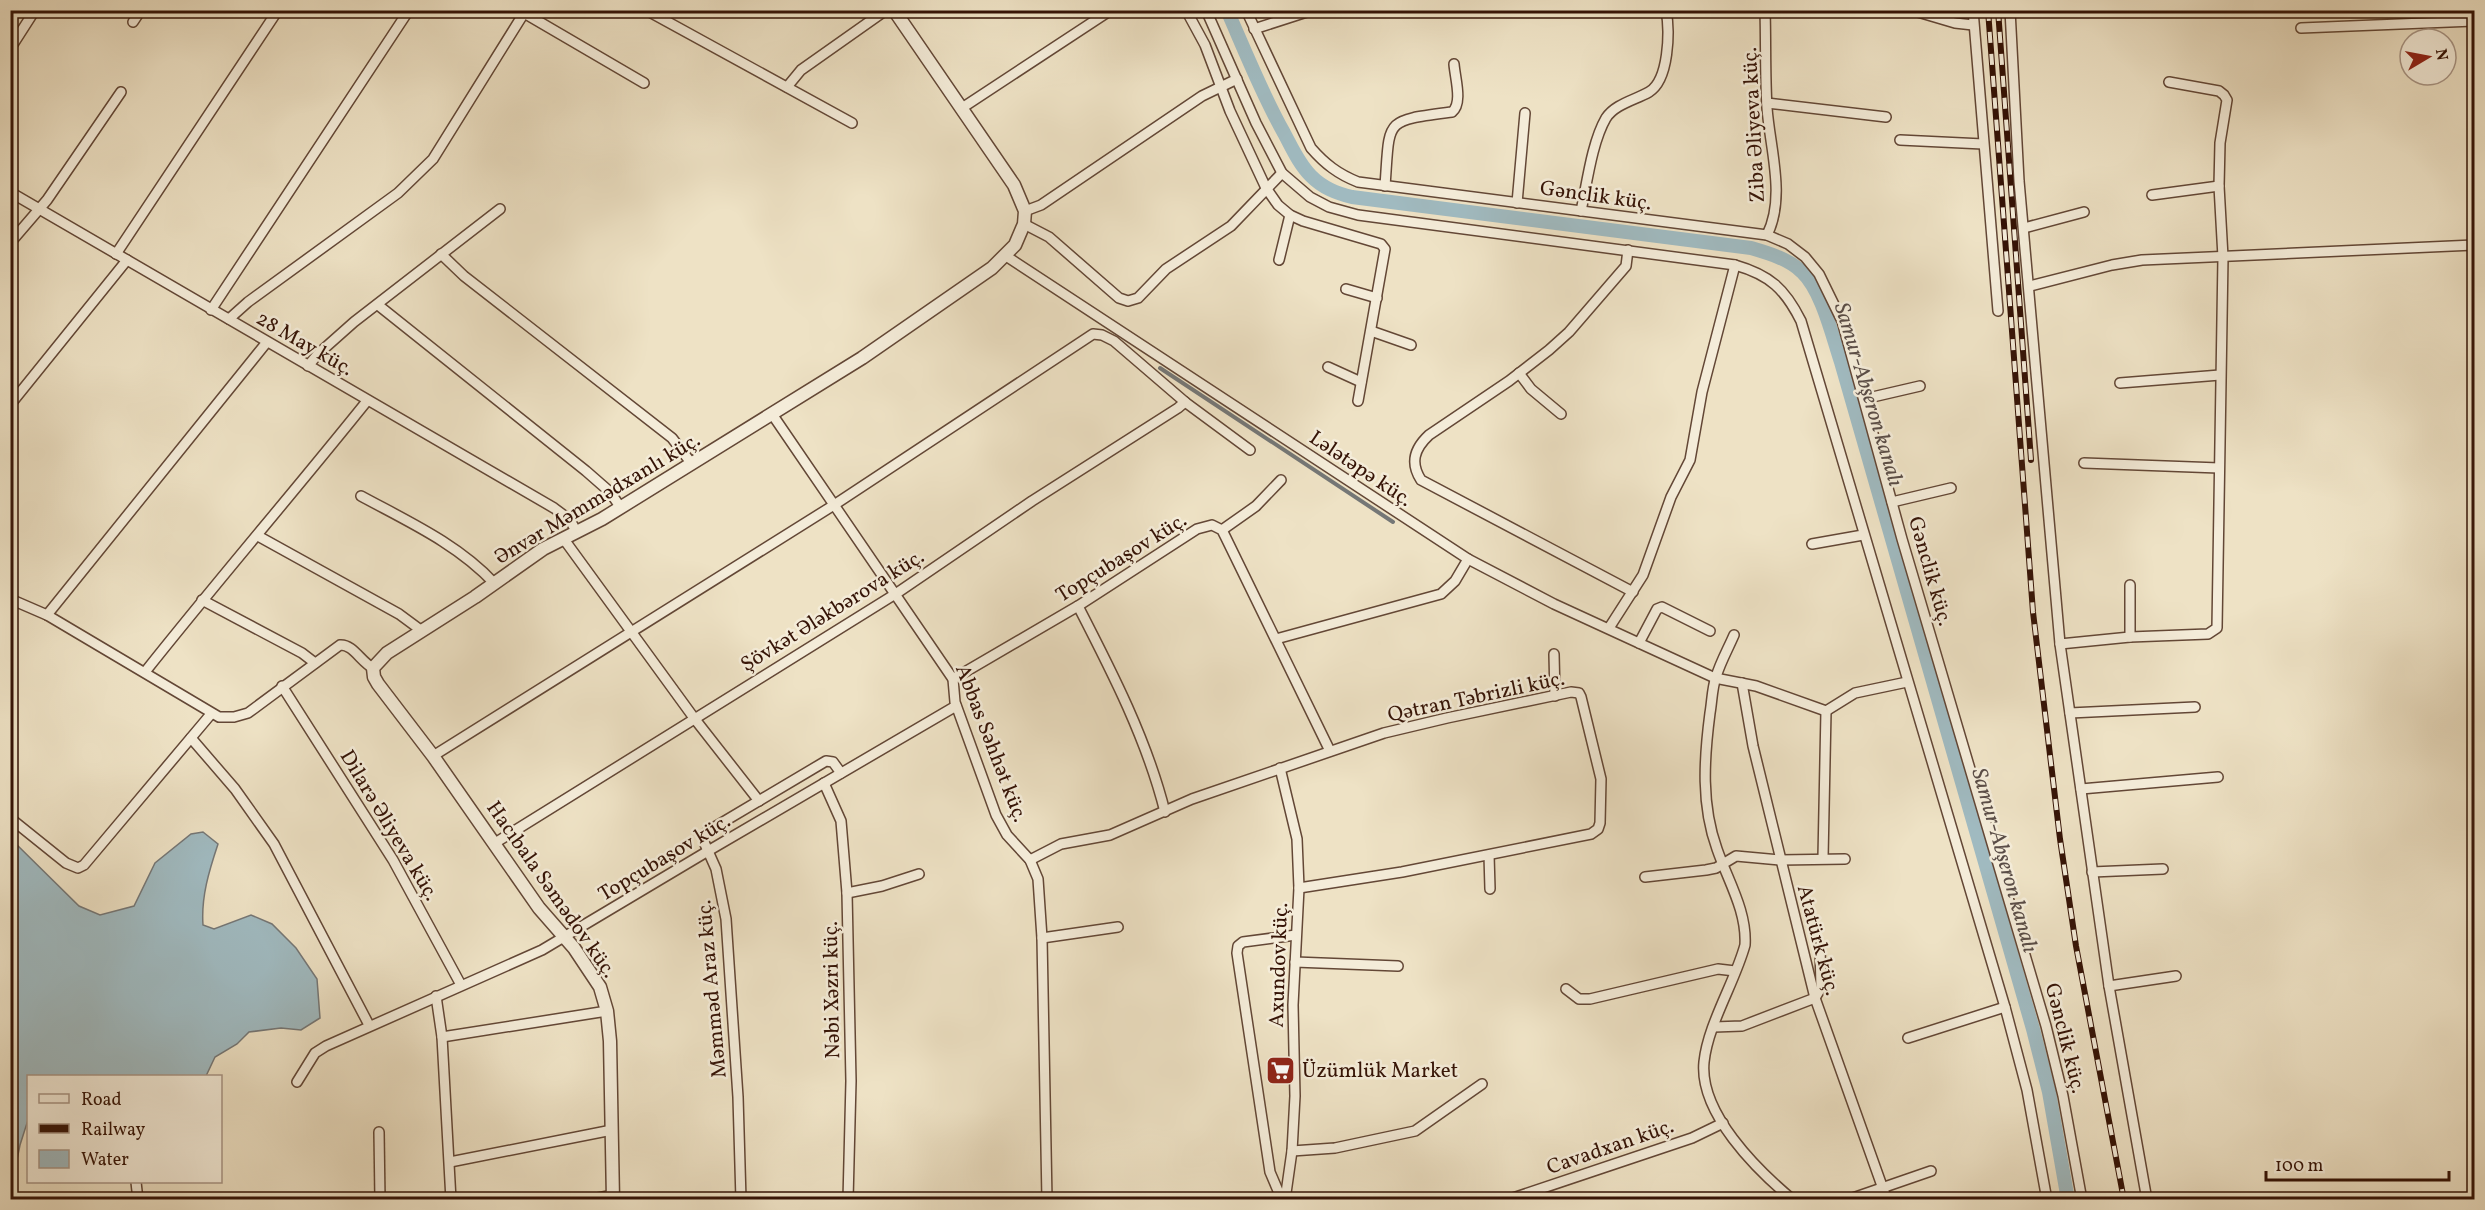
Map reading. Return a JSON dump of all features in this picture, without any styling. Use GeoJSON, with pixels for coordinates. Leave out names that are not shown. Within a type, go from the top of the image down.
{"type":"FeatureCollection","features":[{"type":"Feature","properties":{"kind":"street"},"geometry":{"type":"LineString","coordinates":[[10,49],[35,10]]}},
{"type":"Feature","properties":{"kind":"street"},"geometry":{"type":"LineString","coordinates":[[133,22],[141,10]]}},
{"type":"Feature","properties":{"kind":"street"},"geometry":{"type":"LineString","coordinates":[[116,254],[278,10]]}},
{"type":"Feature","properties":{"kind":"street"},"geometry":{"type":"LineString","coordinates":[[211,310],[409,10]]}},
{"type":"Feature","properties":{"kind":"street"},"geometry":{"type":"LineString","coordinates":[[787,87],[801,70],[886,10]]}},
{"type":"Feature","properties":{"kind":"street"},"geometry":{"type":"LineString","coordinates":[[894,10],[1014,186],[1024,218],[1119,298],[1128,301],[1138,298],[1166,269],[1231,226],[1282,173]]}},
{"type":"Feature","properties":{"kind":"street"},"geometry":{"type":"LineString","coordinates":[[962,108],[1111,10]]}},
{"type":"Feature","properties":{"kind":"street"},"geometry":{"type":"LineString","coordinates":[[1186,10],[1205,45],[1230,111],[1266,188],[1278,205],[1290,215],[1381,244],[1385,249],[1358,400]]}},
{"type":"Feature","properties":{"kind":"street"},"geometry":{"type":"LineString","coordinates":[[1206,10],[1282,173],[1310,197],[1329,207],[1358,215],[1735,265],[1755,271],[1774,283],[1785,294],[1801,321],[1863,536],[2005,1007],[2027,1090],[2048,1200]]}},
{"type":"Feature","properties":{"kind":"street","name":"Gənclik küç."},"geometry":{"type":"LineString","coordinates":[[1246,10],[1311,148],[1326,165],[1340,175],[1358,182],[1385,186],[1767,236],[1788,244],[1805,257],[1819,274],[1842,321],[1892,502],[2046,1026],[2063,1096],[2082,1200]]}},
{"type":"Feature","properties":{"kind":"street"},"geometry":{"type":"LineString","coordinates":[[1254,29],[1313,10]]}},
{"type":"Feature","properties":{"kind":"street"},"geometry":{"type":"LineString","coordinates":[[1581,211],[1597,144],[1608,115],[1619,106],[1657,86],[1662,76],[1667,45],[1666,10]]}},
{"type":"Feature","properties":{"kind":"street","name":"Ziba Əliyeva küç."},"geometry":{"type":"LineString","coordinates":[[1765,10],[1767,103],[1777,193],[1776,210],[1767,236]]}},
{"type":"Feature","properties":{"kind":"street"},"geometry":{"type":"LineString","coordinates":[[1911,10],[1956,23],[1973,25]]}},
{"type":"Feature","properties":{"kind":"street"},"geometry":{"type":"LineString","coordinates":[[1973,10],[1998,311]]}},
{"type":"Feature","properties":{"kind":"street"},"geometry":{"type":"LineString","coordinates":[[2010,10],[2024,228],[2060,644],[2109,986],[2147,1200]]}},
{"type":"Feature","properties":{"kind":"street"},"geometry":{"type":"LineString","coordinates":[[229,319],[248,302],[398,193],[433,159],[521,12],[644,83]]}},
{"type":"Feature","properties":{"kind":"street"},"geometry":{"type":"LineString","coordinates":[[653,12],[852,123]]}},
{"type":"Feature","properties":{"kind":"street"},"geometry":{"type":"LineString","coordinates":[[2301,28],[2475,21]]}},
{"type":"Feature","properties":{"kind":"street"},"geometry":{"type":"LineString","coordinates":[[1385,186],[1389,137],[1398,121],[1452,112],[1456,109],[1458,101],[1454,64]]}},
{"type":"Feature","properties":{"kind":"street"},"geometry":{"type":"LineString","coordinates":[[1024,218],[1221,85],[1237,79]]}},
{"type":"Feature","properties":{"kind":"street"},"geometry":{"type":"LineString","coordinates":[[2060,644],[2130,637],[2208,634],[2217,628],[2223,257],[2219,186],[2220,143],[2227,100],[2219,91],[2169,82]]}},
{"type":"Feature","properties":{"kind":"street"},"geometry":{"type":"LineString","coordinates":[[10,243],[40,209],[121,92]]}},
{"type":"Feature","properties":{"kind":"street"},"geometry":{"type":"LineString","coordinates":[[1767,103],[1886,117]]}},
{"type":"Feature","properties":{"kind":"street"},"geometry":{"type":"LineString","coordinates":[[1517,203],[1525,113]]}},
{"type":"Feature","properties":{"kind":"street"},"geometry":{"type":"LineString","coordinates":[[1900,140],[1983,144]]}},
{"type":"Feature","properties":{"kind":"street"},"geometry":{"type":"LineString","coordinates":[[2152,195],[2219,186]]}},
{"type":"Feature","properties":{"kind":"street","name":"28 May küç."},"geometry":{"type":"LineString","coordinates":[[10,192],[554,508],[570,520],[576,531]]}},
{"type":"Feature","properties":{"kind":"street"},"geometry":{"type":"LineString","coordinates":[[308,366],[345,330],[500,209]]}},
{"type":"Feature","properties":{"kind":"street"},"geometry":{"type":"LineString","coordinates":[[2024,228],[2084,212]]}},
{"type":"Feature","properties":{"kind":"street"},"geometry":{"type":"LineString","coordinates":[[1280,260],[1290,215]]}},
{"type":"Feature","properties":{"kind":"street","name":"Ənvər Məmmədxanlı küç."},"geometry":{"type":"LineString","coordinates":[[373,668],[380,659],[563,538],[621,508],[891,339],[1006,256],[1015,244],[1024,218]]}},
{"type":"Feature","properties":{"kind":"street"},"geometry":{"type":"LineString","coordinates":[[2030,286],[2112,265],[2142,260],[2475,245]]}},
{"type":"Feature","properties":{"kind":"street"},"geometry":{"type":"LineString","coordinates":[[1628,250],[1626,266],[1569,332],[1519,373],[1429,435],[1417,451],[1413,461],[1414,469],[1421,480],[1633,592]]}},
{"type":"Feature","properties":{"kind":"street"},"geometry":{"type":"LineString","coordinates":[[441,254],[464,276],[672,438],[692,464]]}},
{"type":"Feature","properties":{"kind":"street","name":"Lələtəpə küç."},"geometry":{"type":"LineString","coordinates":[[1006,256],[1468,559],[1545,599],[1715,678],[1742,683],[1826,711]]}},
{"type":"Feature","properties":{"kind":"street"},"geometry":{"type":"LineString","coordinates":[[10,405],[127,260]]}},
{"type":"Feature","properties":{"kind":"street"},"geometry":{"type":"LineString","coordinates":[[1609,628],[1646,568],[1671,497],[1690,460],[1704,382],[1735,265]]}},
{"type":"Feature","properties":{"kind":"street"},"geometry":{"type":"LineString","coordinates":[[1346,289],[1377,298]]}},
{"type":"Feature","properties":{"kind":"street"},"geometry":{"type":"LineString","coordinates":[[378,305],[586,471],[610,492],[621,508]]}},
{"type":"Feature","properties":{"kind":"street"},"geometry":{"type":"LineString","coordinates":[[1371,331],[1412,345]]}},
{"type":"Feature","properties":{"kind":"street"},"geometry":{"type":"LineString","coordinates":[[433,756],[834,506],[1093,334],[1102,335],[1114,341],[1185,402],[1250,450]]}},
{"type":"Feature","properties":{"kind":"street"},"geometry":{"type":"LineString","coordinates":[[47,615],[267,342]]}},
{"type":"Feature","properties":{"kind":"street"},"geometry":{"type":"LineString","coordinates":[[1328,367],[1361,382]]}},
{"type":"Feature","properties":{"kind":"street"},"geometry":{"type":"LineString","coordinates":[[1519,373],[1531,389],[1561,414]]}},
{"type":"Feature","properties":{"kind":"street"},"geometry":{"type":"LineString","coordinates":[[2120,383],[2220,375]]}},
{"type":"Feature","properties":{"kind":"street"},"geometry":{"type":"LineString","coordinates":[[1864,399],[1920,386]]}},
{"type":"Feature","properties":{"kind":"street"},"geometry":{"type":"LineString","coordinates":[[145,672],[367,400]]}},
{"type":"Feature","properties":{"kind":"street","name":"Şövkət Ələkbərova küç."},"geometry":{"type":"LineString","coordinates":[[495,843],[897,593],[1032,501],[1185,402]]}},
{"type":"Feature","properties":{"kind":"street","name":"Abbas Səhhət küç."},"geometry":{"type":"LineString","coordinates":[[772,414],[834,506],[897,593],[953,679],[956,706],[1001,826],[1030,860],[1038,879],[1042,938],[1047,1200]]}},
{"type":"Feature","properties":{"kind":"street"},"geometry":{"type":"LineString","coordinates":[[2084,463],[2219,468]]}},
{"type":"Feature","properties":{"kind":"street"},"geometry":{"type":"LineString","coordinates":[[1222,530],[1256,506],[1281,480]]}},
{"type":"Feature","properties":{"kind":"street"},"geometry":{"type":"LineString","coordinates":[[1892,502],[1951,488]]}},
{"type":"Feature","properties":{"kind":"street"},"geometry":{"type":"LineString","coordinates":[[361,496],[438,538],[482,570],[494,584]]}},
{"type":"Feature","properties":{"kind":"street","name":"Topçubaşov küç."},"geometry":{"type":"LineString","coordinates":[[953,679],[1078,606],[1197,529],[1212,525],[1222,530],[1330,751]]}},
{"type":"Feature","properties":{"kind":"street"},"geometry":{"type":"LineString","coordinates":[[258,536],[399,615],[422,631]]}},
{"type":"Feature","properties":{"kind":"street"},"geometry":{"type":"LineString","coordinates":[[1812,544],[1863,536]]}},
{"type":"Feature","properties":{"kind":"street"},"geometry":{"type":"LineString","coordinates":[[563,538],[694,718],[759,801]]}},
{"type":"Feature","properties":{"kind":"street"},"geometry":{"type":"LineString","coordinates":[[1276,639],[1441,594],[1455,581],[1468,559]]}},
{"type":"Feature","properties":{"kind":"street"},"geometry":{"type":"LineString","coordinates":[[2130,585],[2130,637]]}},
{"type":"Feature","properties":{"kind":"street"},"geometry":{"type":"LineString","coordinates":[[10,599],[47,615],[219,717],[234,717],[248,713],[334,648],[344,644],[364,663],[373,668]]}},
{"type":"Feature","properties":{"kind":"street"},"geometry":{"type":"LineString","coordinates":[[202,600],[302,653],[315,663]]}},
{"type":"Feature","properties":{"kind":"street"},"geometry":{"type":"LineString","coordinates":[[1078,606],[1114,677],[1139,736],[1165,812]]}},
{"type":"Feature","properties":{"kind":"street"},"geometry":{"type":"LineString","coordinates":[[1639,642],[1657,609],[1662,607],[1710,631]]}},
{"type":"Feature","properties":{"kind":"street"},"geometry":{"type":"LineString","coordinates":[[1734,635],[1715,678],[1706,743],[1705,788],[1710,826],[1740,908],[1746,933],[1745,945],[1714,1027],[1704,1062],[1705,1074],[1712,1102],[1723,1123],[1760,1171],[1793,1200]]}},
{"type":"Feature","properties":{"kind":"street"},"geometry":{"type":"LineString","coordinates":[[1554,654],[1555,696]]}},
{"type":"Feature","properties":{"kind":"street","name":"Hacıbala Səmədov küç."},"geometry":{"type":"LineString","coordinates":[[373,668],[378,684],[433,756],[539,908],[600,987],[607,1011],[612,1073],[613,1197]]}},
{"type":"Feature","properties":{"kind":"street"},"geometry":{"type":"LineString","coordinates":[[1823,858],[1826,711],[1855,693],[1907,682]]}},
{"type":"Feature","properties":{"kind":"street","name":"Atatürk küç."},"geometry":{"type":"LineString","coordinates":[[1742,683],[1753,746],[1815,998],[1887,1200]]}},
{"type":"Feature","properties":{"kind":"street","name":"Dilarə Əliyeva küç."},"geometry":{"type":"LineString","coordinates":[[282,686],[393,860],[461,985]]}},
{"type":"Feature","properties":{"kind":"street","name":"Qətran Təbrizli küç."},"geometry":{"type":"LineString","coordinates":[[1030,860],[1061,844],[1110,835],[1192,799],[1384,734],[1447,718],[1571,692],[1579,693],[1601,778],[1598,829],[1591,834],[1489,855],[1299,888]]}},
{"type":"Feature","properties":{"kind":"street","name":"Topçubaşov küç."},"geometry":{"type":"LineString","coordinates":[[297,1082],[315,1053],[369,1025],[506,968],[564,938],[956,706]]}},
{"type":"Feature","properties":{"kind":"street"},"geometry":{"type":"LineString","coordinates":[[2070,713],[2195,707]]}},
{"type":"Feature","properties":{"kind":"street"},"geometry":{"type":"LineString","coordinates":[[10,818],[66,863],[78,868],[84,865],[211,714]]}},
{"type":"Feature","properties":{"kind":"street"},"geometry":{"type":"LineString","coordinates":[[191,738],[235,789],[274,844],[369,1025]]}},
{"type":"Feature","properties":{"kind":"street"},"geometry":{"type":"LineString","coordinates":[[708,851],[704,835],[708,831],[825,761],[833,762],[841,773]]}},
{"type":"Feature","properties":{"kind":"street","name":"Axundov küç."},"geometry":{"type":"LineString","coordinates":[[1280,768],[1297,839],[1299,888],[1293,1005],[1292,1151],[1283,1200]]}},
{"type":"Feature","properties":{"kind":"street"},"geometry":{"type":"LineString","coordinates":[[2081,789],[2217,777]]}},
{"type":"Feature","properties":{"kind":"street","name":"Nəbi Xəzri küç."},"geometry":{"type":"LineString","coordinates":[[825,783],[840,821],[847,893],[851,1081],[848,1200]]}},
{"type":"Feature","properties":{"kind":"street","name":"Məmməd Araz küç."},"geometry":{"type":"LineString","coordinates":[[708,851],[716,869],[726,919],[738,1097],[741,1200]]}},
{"type":"Feature","properties":{"kind":"street"},"geometry":{"type":"LineString","coordinates":[[1489,855],[1490,889]]}},
{"type":"Feature","properties":{"kind":"street"},"geometry":{"type":"LineString","coordinates":[[1645,877],[1706,870],[1736,856],[1780,860],[1845,859]]}},
{"type":"Feature","properties":{"kind":"street"},"geometry":{"type":"LineString","coordinates":[[2092,872],[2163,870]]}},
{"type":"Feature","properties":{"kind":"street"},"geometry":{"type":"LineString","coordinates":[[847,893],[882,886],[919,874]]}},
{"type":"Feature","properties":{"kind":"street"},"geometry":{"type":"LineString","coordinates":[[1042,938],[1118,927]]}},
{"type":"Feature","properties":{"kind":"street"},"geometry":{"type":"LineString","coordinates":[[1283,1200],[1270,1172],[1237,953],[1238,946],[1243,942],[1296,935]]}},
{"type":"Feature","properties":{"kind":"street"},"geometry":{"type":"LineString","coordinates":[[1714,1027],[1750,1024],[1815,998],[1821,988],[1820,946]]}},
{"type":"Feature","properties":{"kind":"street"},"geometry":{"type":"LineString","coordinates":[[1295,962],[1398,966]]}},
{"type":"Feature","properties":{"kind":"street"},"geometry":{"type":"LineString","coordinates":[[1566,989],[1579,999],[1590,999],[1718,969],[1735,971]]}},
{"type":"Feature","properties":{"kind":"street"},"geometry":{"type":"LineString","coordinates":[[2109,986],[2176,976]]}},
{"type":"Feature","properties":{"kind":"street"},"geometry":{"type":"LineString","coordinates":[[436,996],[442,1037],[451,1200]]}},
{"type":"Feature","properties":{"kind":"street"},"geometry":{"type":"LineString","coordinates":[[1908,1038],[2005,1007]]}},
{"type":"Feature","properties":{"kind":"street"},"geometry":{"type":"LineString","coordinates":[[442,1037],[607,1011]]}},
{"type":"Feature","properties":{"kind":"street"},"geometry":{"type":"LineString","coordinates":[[1292,1151],[1335,1148],[1409,1133],[1428,1124],[1482,1084]]}},
{"type":"Feature","properties":{"kind":"street","name":"Cavadxan küç."},"geometry":{"type":"LineString","coordinates":[[1507,1200],[1692,1138],[1723,1123]]}},
{"type":"Feature","properties":{"kind":"street"},"geometry":{"type":"LineString","coordinates":[[450,1161],[612,1130]]}},
{"type":"Feature","properties":{"kind":"street"},"geometry":{"type":"LineString","coordinates":[[379,1132],[380,1200]]}},
{"type":"Feature","properties":{"kind":"street"},"geometry":{"type":"LineString","coordinates":[[1846,1200],[1931,1171]]}},
{"type":"Feature","properties":{"kind":"street"},"geometry":{"type":"LineString","coordinates":[[136,1183],[138,1200]]}},
{"type":"Feature","properties":{"kind":"street"},"geometry":{"type":"LineString","coordinates":[[588,1200],[613,1197]]}},
{"type":"Feature","properties":{"kind":"water"},"geometry":{"type":"Polygon","coordinates":[[[203,832],[218,844],[204,894],[203,925],[214,929],[251,915],[272,924],[296,948],[317,979],[320,1018],[301,1030],[281,1028],[249,1032],[237,1044],[215,1057],[206,1075],[27,1075],[27,1123],[13,1179],[11,1179],[11,839],[79,906],[100,915],[134,906],[155,863],[191,834],[203,832]]]}},
{"type":"Feature","properties":{"kind":"waterway","name":"Samur-Abşeron kanalı"},"geometry":{"type":"LineString","coordinates":[[1227,10],[1261,88],[1296,156],[1311,176],[1330,190],[1352,197],[1751,248],[1791,263],[1809,280],[1826,314],[1841,362],[2033,1029],[2049,1092],[2068,1200]]}},
{"type":"Feature","properties":{"kind":"waterway"},"geometry":{"type":"LineString","coordinates":[[1160,368],[1393,522]]}},
{"type":"Feature","properties":{"kind":"railway"},"geometry":{"type":"LineString","coordinates":[[1988,10],[2033,612],[2060,839],[2076,946],[2124,1200]]}},
{"type":"Feature","properties":{"kind":"railway"},"geometry":{"type":"LineString","coordinates":[[1998,10],[2031,460]]}},
{"type":"Feature","properties":{"kind":"place","name":"Üzümlük Market"},"geometry":{"type":"Point","coordinates":[1281,1070]}}]}
